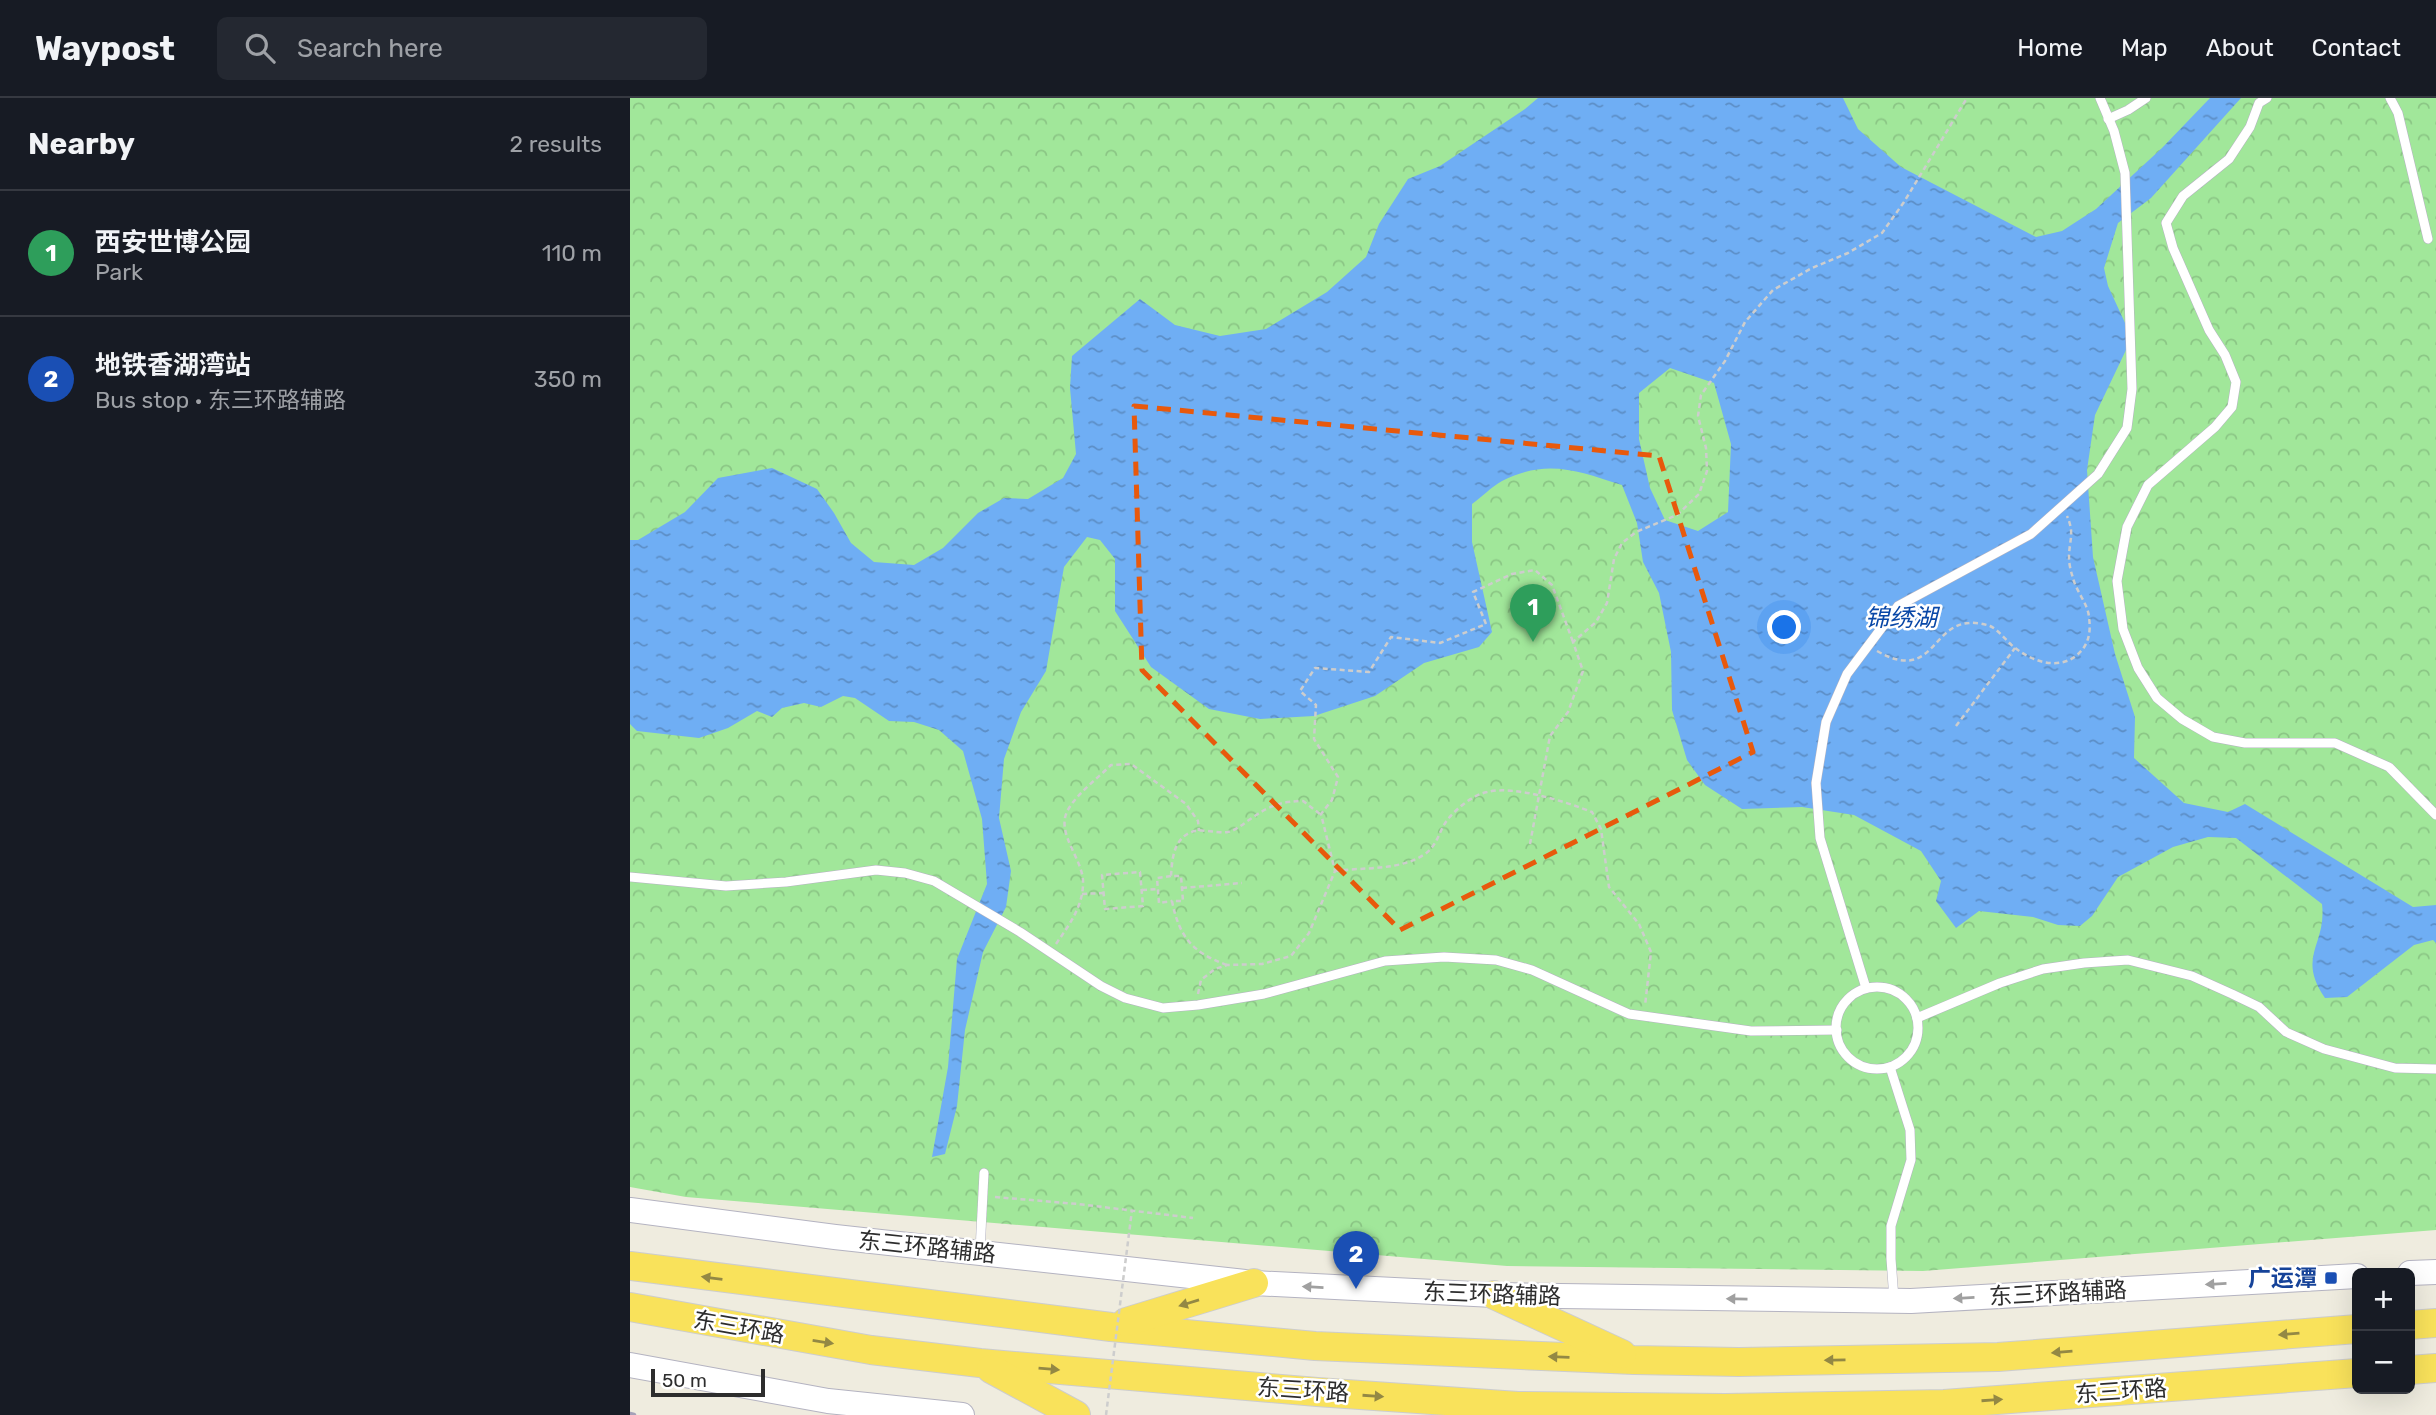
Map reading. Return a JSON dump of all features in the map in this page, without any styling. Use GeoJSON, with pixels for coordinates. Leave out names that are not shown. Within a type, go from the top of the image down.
{"type":"FeatureCollection","features":[{"type":"Feature","properties":{"kind":"highway","name":"东三环路"},"geometry":{"type":"LineString","coordinates":[[630,1266],[1111,1327],[1315,1346],[1634,1360],[1739,1362],[1998,1357],[2352,1329]]}},
{"type":"Feature","properties":{"kind":"highway"},"geometry":{"type":"LineString","coordinates":[[1111,1327],[1254,1283]]}},
{"type":"Feature","properties":{"kind":"highway"},"geometry":{"type":"LineString","coordinates":[[1494,1295],[1634,1360]]}},
{"type":"Feature","properties":{"kind":"highway","name":"东三环路"},"geometry":{"type":"LineString","coordinates":[[630,1307],[871,1350],[979,1363],[1518,1406],[1725,1408],[1944,1404],[2352,1373]]}},
{"type":"Feature","properties":{"kind":"highway"},"geometry":{"type":"LineString","coordinates":[[2415,1324],[2436,1322]]}},
{"type":"Feature","properties":{"kind":"highway"},"geometry":{"type":"LineString","coordinates":[[979,1363],[1076,1415]]}},
{"type":"Feature","properties":{"kind":"highway"},"geometry":{"type":"LineString","coordinates":[[2415,1370],[2436,1368]]}},
{"type":"Feature","properties":{"kind":"highway"},"geometry":{"type":"LineString","coordinates":[[1491,1415],[1518,1406]]}},
{"type":"Feature","properties":{"kind":"main road","name":"东三环路辅路"},"geometry":{"type":"LineString","coordinates":[[630,1210],[835,1237],[1254,1283],[1494,1295],[1894,1301],[2352,1276]]}},
{"type":"Feature","properties":{"kind":"main road"},"geometry":{"type":"LineString","coordinates":[[2415,1273],[2436,1272]]}},
{"type":"Feature","properties":{"kind":"main road"},"geometry":{"type":"LineString","coordinates":[[630,1365],[828,1401],[962,1415]]}},
{"type":"Feature","properties":{"kind":"lane"},"geometry":{"type":"LineString","coordinates":[[1866,988],[1820,838],[1816,783],[1826,722],[1847,674],[1898,606],[2031,534],[2098,474],[2127,428],[2132,389],[2125,173],[2100,98]]}},
{"type":"Feature","properties":{"kind":"lane"},"geometry":{"type":"LineString","coordinates":[[2108,118],[2128,110],[2146,98]]}},
{"type":"Feature","properties":{"kind":"lane"},"geometry":{"type":"LineString","coordinates":[[2267,98],[2259,103],[2250,127],[2228,159],[2183,196],[2166,223],[2173,248],[2236,382],[2232,407],[2215,427],[2148,485],[2127,527],[2117,581],[2123,629],[2138,668],[2157,698],[2182,719],[2213,737],[2245,743],[2335,743],[2389,767],[2436,815]]}},
{"type":"Feature","properties":{"kind":"lane"},"geometry":{"type":"LineString","coordinates":[[2390,98],[2398,113],[2428,239]]}},
{"type":"Feature","properties":{"kind":"lane"},"geometry":{"type":"LineString","coordinates":[[630,877],[726,886],[786,882],[876,870],[905,873],[934,881],[973,903],[1125,998],[1163,1008],[1264,994],[1385,961],[1444,957],[1496,960],[1532,970],[1629,1014],[1751,1031],[1837,1030]]}},
{"type":"Feature","properties":{"kind":"lane"},"geometry":{"type":"LineString","coordinates":[[1917,1018],[2000,983],[2043,969],[2128,960],[2192,976],[2232,994],[2259,1007],[2286,1032],[2324,1049],[2395,1068],[2436,1069]]}},
{"type":"Feature","properties":{"kind":"lane"},"geometry":{"type":"LineString","coordinates":[[1884,987],[1897,992],[1908,1000],[1917,1018],[1917,1039],[1911,1051],[1902,1061],[1890,1067],[1863,1067],[1843,1050],[1837,1038],[1839,1011],[1847,999],[1866,988],[1884,987]]}},
{"type":"Feature","properties":{"kind":"lane"},"geometry":{"type":"LineString","coordinates":[[1890,1067],[1910,1130],[1910,1160],[1891,1226],[1894,1301]]}},
{"type":"Feature","properties":{"kind":"lane"},"geometry":{"type":"LineString","coordinates":[[980,1253],[984,1173]]}},
{"type":"Feature","properties":{"kind":"path"},"geometry":{"type":"LineString","coordinates":[[1573,642],[1595,622],[1607,603],[1614,559],[1622,543],[1636,532],[1678,515],[1699,494],[1707,471],[1706,448],[1698,416],[1701,395],[1745,322],[1773,290],[1882,233],[1967,98]]}},
{"type":"Feature","properties":{"kind":"path"},"geometry":{"type":"LineString","coordinates":[[1868,646],[1887,657],[1909,661],[1927,654],[1948,633],[1970,622],[1990,626],[2015,648],[2034,659],[2053,664],[2073,658],[2083,649],[2090,637],[2090,613],[2073,581],[2068,559],[2073,529],[2061,508]]}},
{"type":"Feature","properties":{"kind":"path"},"geometry":{"type":"LineString","coordinates":[[1321,814],[1332,800],[1338,778],[1314,739],[1316,705],[1300,691],[1315,668],[1369,672],[1391,636],[1440,643],[1486,624],[1472,592],[1513,574],[1535,570],[1552,585],[1583,671],[1568,712],[1550,736],[1530,844]]}},
{"type":"Feature","properties":{"kind":"path"},"geometry":{"type":"LineString","coordinates":[[1956,726],[2015,648]]}},
{"type":"Feature","properties":{"kind":"path"},"geometry":{"type":"LineString","coordinates":[[1051,952],[1076,916],[1083,884],[1078,861],[1065,832],[1068,809],[1111,765],[1131,764],[1186,804],[1198,821],[1199,831]]}},
{"type":"Feature","properties":{"kind":"path"},"geometry":{"type":"LineString","coordinates":[[1335,871],[1396,865],[1425,854],[1441,837],[1447,820],[1469,800],[1487,792],[1508,791],[1562,800],[1592,812],[1601,829],[1609,887],[1639,924],[1651,952],[1644,1016]]}},
{"type":"Feature","properties":{"kind":"path"},"geometry":{"type":"LineString","coordinates":[[1171,876],[1172,855],[1179,842],[1190,832],[1225,832],[1237,828],[1275,804],[1290,801],[1303,802],[1321,814],[1335,871],[1309,933],[1290,956],[1262,964],[1227,965],[1215,969],[1201,980],[1198,1005]]}},
{"type":"Feature","properties":{"kind":"path"},"geometry":{"type":"LineString","coordinates":[[1140,872],[1143,906],[1105,909],[1104,893],[1102,875],[1140,872]]}},
{"type":"Feature","properties":{"kind":"path"},"geometry":{"type":"LineString","coordinates":[[1181,876],[1182,888],[1183,901],[1160,902],[1157,878],[1181,876]]}},
{"type":"Feature","properties":{"kind":"path"},"geometry":{"type":"LineString","coordinates":[[1182,888],[1242,883]]}},
{"type":"Feature","properties":{"kind":"path"},"geometry":{"type":"LineString","coordinates":[[1142,890],[1158,889]]}},
{"type":"Feature","properties":{"kind":"path"},"geometry":{"type":"LineString","coordinates":[[1081,894],[1104,893]]}},
{"type":"Feature","properties":{"kind":"path"},"geometry":{"type":"LineString","coordinates":[[1172,901],[1175,914],[1190,945],[1206,958],[1227,965]]}},
{"type":"Feature","properties":{"kind":"path"},"geometry":{"type":"LineString","coordinates":[[983,1196],[1193,1217]]}},
{"type":"Feature","properties":{"kind":"path"},"geometry":{"type":"LineString","coordinates":[[1106,1415],[1132,1210]]}},
{"type":"Feature","properties":{"kind":"highlighted area"},"geometry":{"type":"Polygon","coordinates":[[[1134,406],[1659,456],[1753,752],[1400,930],[1142,670],[1134,406]]]}},
{"type":"Feature","properties":{"kind":"green space"},"geometry":{"type":"Polygon","coordinates":[[[630,98],[2436,98],[2436,1230],[1923,1271],[1507,1266],[686,1197],[630,1187],[630,98]]]}},
{"type":"Feature","properties":{"kind":"water","name":"锦绣湖"},"geometry":{"type":"Polygon","coordinates":[[[1538,98],[1843,98],[1858,129],[1901,167],[2036,237],[2062,231],[2096,209],[2162,148],[2210,98],[2241,98],[2151,198],[2118,223],[2104,268],[2108,286],[2126,325],[2126,350],[2095,415],[2087,470],[2093,557],[2115,654],[2135,717],[2134,758],[2184,803],[2228,812],[2245,804],[2413,907],[2436,905],[2436,943],[2433,940],[2414,945],[2347,997],[2325,998],[2313,971],[2322,904],[2236,838],[2208,837],[2173,847],[2118,877],[2092,916],[2080,926],[2058,925],[2033,917],[1979,911],[1956,928],[1936,901],[1941,881],[1921,851],[1854,815],[1802,807],[1742,809],[1705,785],[1687,760],[1672,710],[1671,652],[1659,593],[1643,562],[1637,523],[1622,485],[1591,475],[1548,468],[1518,474],[1502,481],[1472,504],[1472,542],[1492,632],[1479,647],[1424,663],[1375,696],[1314,716],[1260,719],[1209,709],[1151,667],[1115,611],[1115,559],[1100,540],[1087,537],[1064,567],[1046,671],[1021,712],[1004,759],[999,818],[1011,871],[1006,907],[983,952],[965,1030],[957,1106],[945,1154],[932,1157],[948,1067],[957,959],[987,884],[982,819],[963,751],[939,730],[914,722],[889,721],[855,698],[843,696],[821,707],[804,703],[782,708],[772,717],[757,711],[728,728],[699,738],[637,731],[630,724],[630,540],[638,540],[685,512],[718,478],[772,468],[817,489],[851,543],[874,562],[914,565],[943,548],[978,513],[1004,498],[1028,499],[1063,478],[1076,454],[1070,388],[1072,356],[1140,299],[1175,325],[1220,336],[1266,329],[1327,292],[1366,257],[1379,224],[1408,179],[1440,166],[1538,98]],[[1670,368],[1639,393],[1639,439],[1650,488],[1665,520],[1698,531],[1728,512],[1731,444],[1714,383],[1670,368]]]}},
{"type":"Feature","properties":{"kind":"railway"},"geometry":{"type":"LineString","coordinates":[[630,1414],[634,1415]]}},
{"type":"Feature","properties":{"kind":"place","name":"西安世博公园"},"geometry":{"type":"Point","coordinates":[1533,642]}},
{"type":"Feature","properties":{"kind":"place","name":"广运潭"},"geometry":{"type":"Point","coordinates":[2331,1278]}},
{"type":"Feature","properties":{"kind":"place","name":"地铁香湖湾站"},"geometry":{"type":"Point","coordinates":[1356,1289]}}]}
